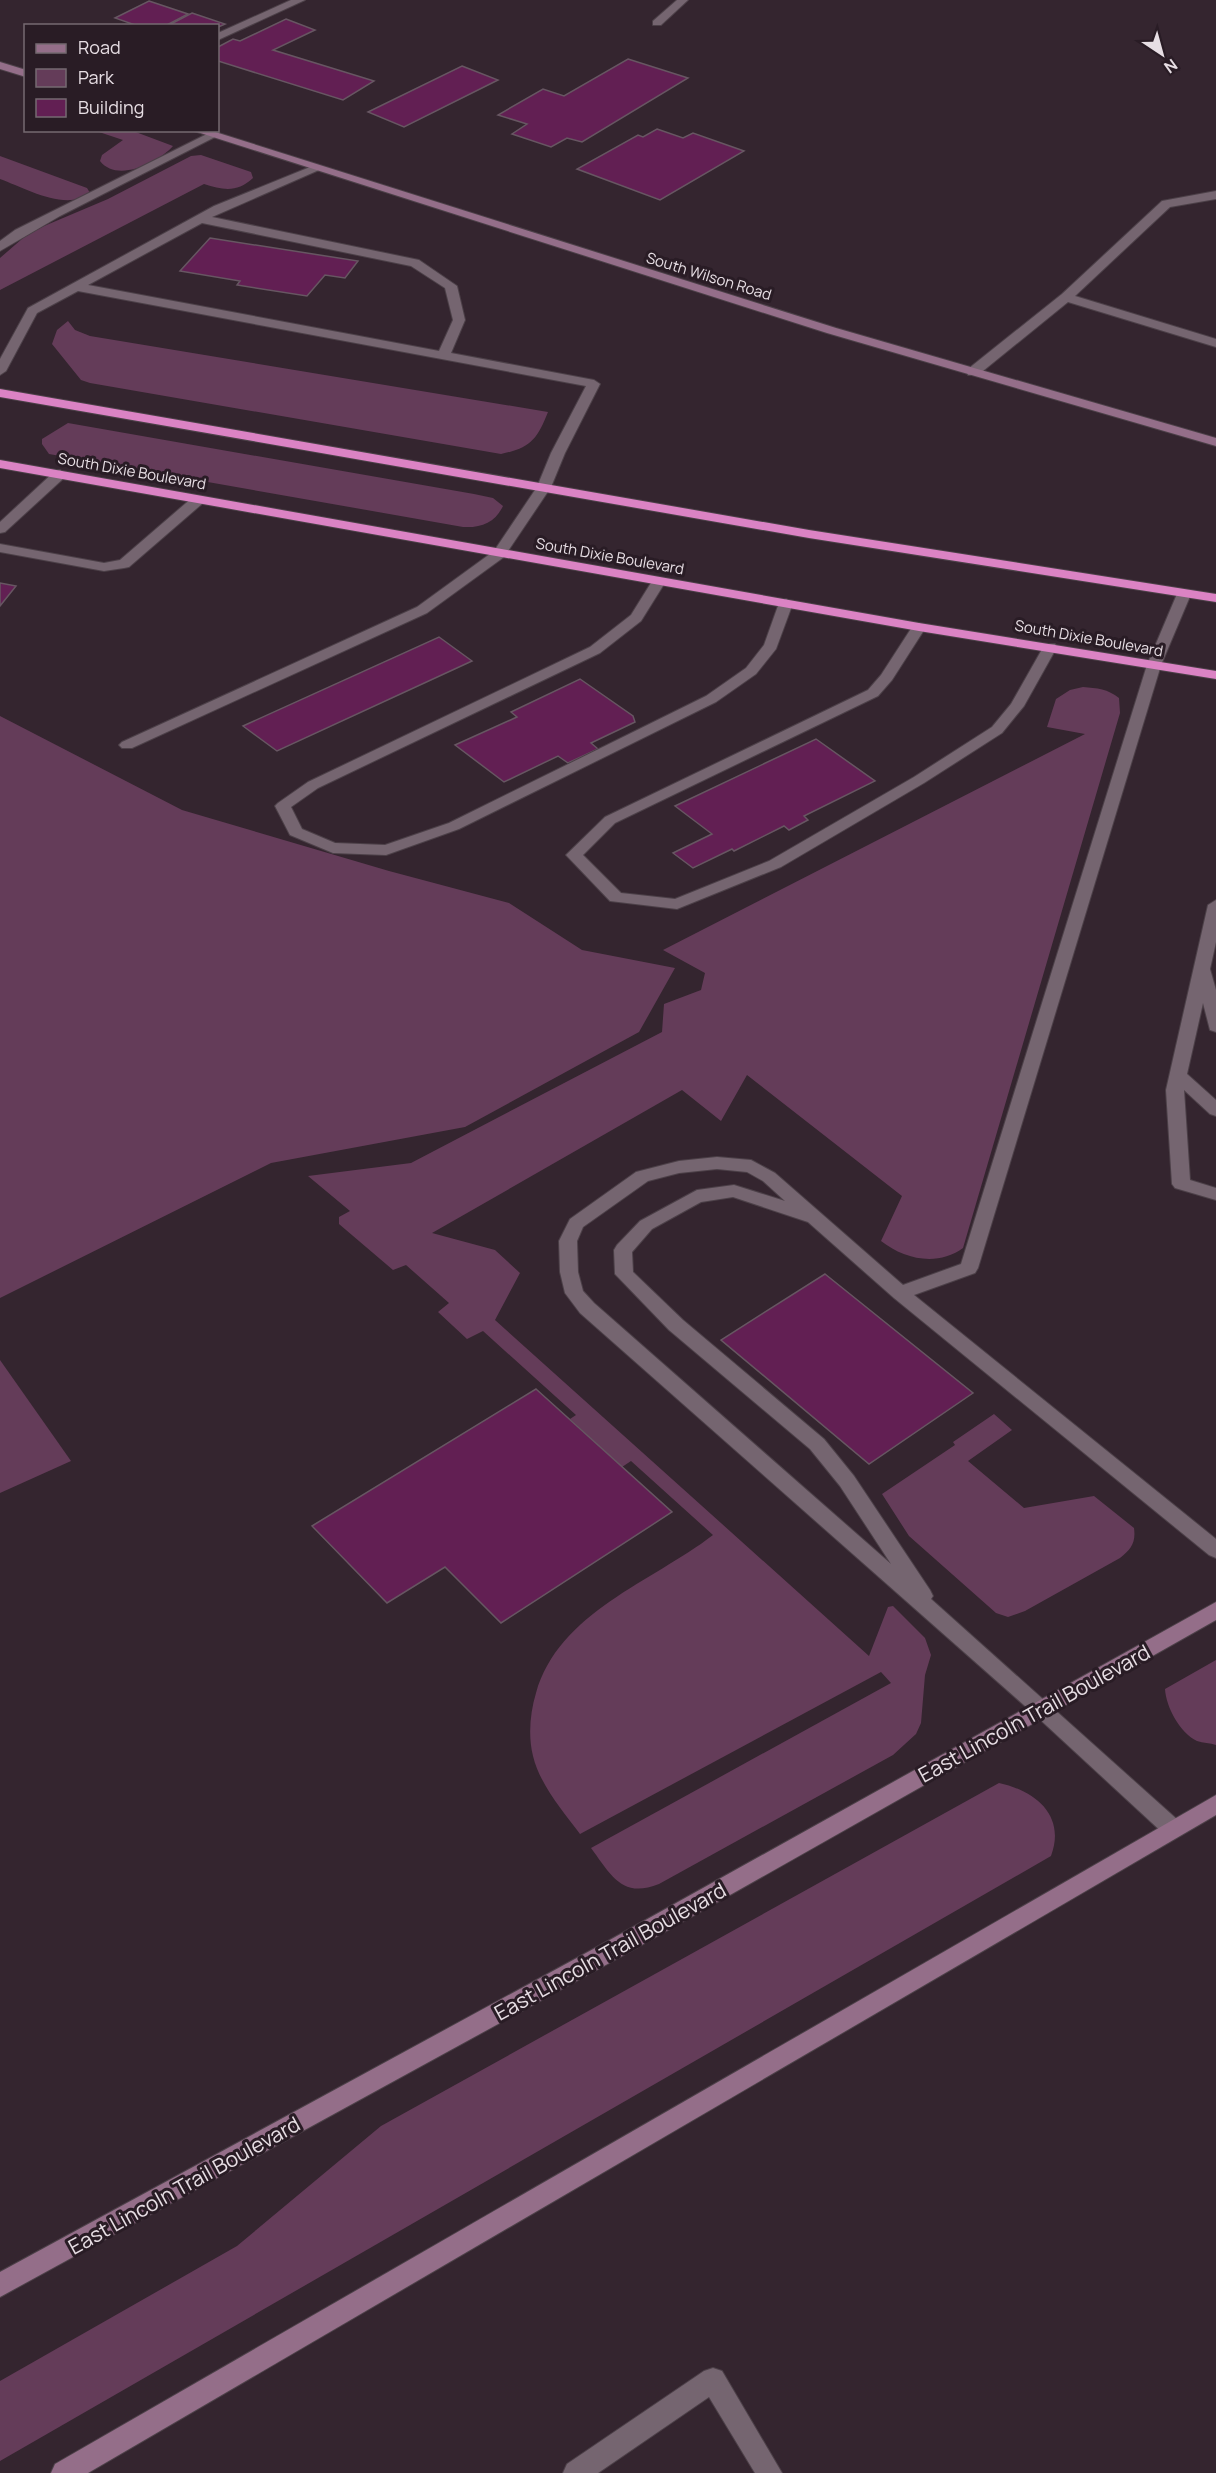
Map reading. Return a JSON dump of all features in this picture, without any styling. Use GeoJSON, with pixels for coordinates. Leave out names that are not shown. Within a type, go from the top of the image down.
{"type":"FeatureCollection","features":[{"type":"Feature","properties":{"kind":"highway"},"geometry":{"type":"LineString","coordinates":[[0,393],[820,536],[1216,598]]}},
{"type":"Feature","properties":{"kind":"highway","name":"South Dixie Boulevard"},"geometry":{"type":"LineString","coordinates":[[0,464],[919,627],[1216,675]]}},
{"type":"Feature","properties":{"kind":"street"},"geometry":{"type":"LineString","coordinates":[[0,65],[24,73]]}},
{"type":"Feature","properties":{"kind":"street","name":"South Wilson Road"},"geometry":{"type":"LineString","coordinates":[[202,132],[692,289],[1062,400],[1216,442]]}},
{"type":"Feature","properties":{"kind":"street","name":"East Lincoln Trail Boulevard"},"geometry":{"type":"LineString","coordinates":[[0,2285],[616,1948],[1216,1610]]}},
{"type":"Feature","properties":{"kind":"street"},"geometry":{"type":"LineString","coordinates":[[64,2473],[1216,1804]]}},
{"type":"Feature","properties":{"kind":"lane"},"geometry":{"type":"LineString","coordinates":[[219,38],[300,0]]}},
{"type":"Feature","properties":{"kind":"lane"},"geometry":{"type":"LineString","coordinates":[[657,23],[683,0]]}},
{"type":"Feature","properties":{"kind":"lane"},"geometry":{"type":"LineString","coordinates":[[0,247],[19,233],[56,213],[137,175],[212,135]]}},
{"type":"Feature","properties":{"kind":"lane"},"geometry":{"type":"LineString","coordinates":[[0,370],[32,311],[218,209],[315,168]]}},
{"type":"Feature","properties":{"kind":"lane"},"geometry":{"type":"LineString","coordinates":[[973,372],[1066,297],[1166,204],[1216,195]]}},
{"type":"Feature","properties":{"kind":"lane"},"geometry":{"type":"LineString","coordinates":[[202,219],[415,263],[451,286],[459,320],[444,355]]}},
{"type":"Feature","properties":{"kind":"lane"},"geometry":{"type":"LineString","coordinates":[[77,287],[594,384],[558,453],[544,488],[499,554],[422,610],[127,745]]}},
{"type":"Feature","properties":{"kind":"lane"},"geometry":{"type":"LineString","coordinates":[[1066,297],[1216,343]]}},
{"type":"Feature","properties":{"kind":"lane"},"geometry":{"type":"LineString","coordinates":[[0,530],[60,474]]}},
{"type":"Feature","properties":{"kind":"lane"},"geometry":{"type":"LineString","coordinates":[[0,548],[104,567],[124,564],[198,500]]}},
{"type":"Feature","properties":{"kind":"lane"},"geometry":{"type":"LineString","coordinates":[[659,581],[636,618],[595,650],[313,785],[283,806],[296,832],[333,848],[386,850],[454,826],[711,699],[751,671],[758,663],[771,646],[786,603]]}},
{"type":"Feature","properties":{"kind":"lane"},"geometry":{"type":"LineString","coordinates":[[900,1293],[969,1268],[1154,665],[1184,594]]}},
{"type":"Feature","properties":{"kind":"lane"},"geometry":{"type":"LineString","coordinates":[[919,627],[887,677],[873,693],[610,820],[574,855],[616,897],[677,904],[775,864],[919,780],[997,730],[1017,706],[1050,647]]}},
{"type":"Feature","properties":{"kind":"lane"},"geometry":{"type":"LineString","coordinates":[[1216,905],[1175,1090],[1181,1184],[1216,1194]]}},
{"type":"Feature","properties":{"kind":"lane"},"geometry":{"type":"LineString","coordinates":[[1202,965],[1216,1026]]}},
{"type":"Feature","properties":{"kind":"lane"},"geometry":{"type":"LineString","coordinates":[[1178,1075],[1216,1110]]}},
{"type":"Feature","properties":{"kind":"lane"},"geometry":{"type":"LineString","coordinates":[[1172,1828],[1041,1708],[587,1308],[574,1293],[569,1272],[568,1241],[576,1223],[642,1176],[679,1167],[717,1163],[751,1166],[769,1176],[900,1293],[1216,1550]]}},
{"type":"Feature","properties":{"kind":"lane"},"geometry":{"type":"LineString","coordinates":[[815,1217],[783,1209],[734,1191],[697,1196],[646,1225],[623,1250],[624,1274],[676,1324],[792,1420],[817,1444],[847,1481],[934,1613]]}},
{"type":"Feature","properties":{"kind":"lane"},"geometry":{"type":"LineString","coordinates":[[576,2473],[713,2380],[769,2473]]}},
{"type":"Feature","properties":{"kind":"green space"},"geometry":{"type":"Polygon","coordinates":[[[99,132],[136,132],[173,146],[158,159],[137,168],[116,170],[107,167],[100,161],[102,155],[123,140],[99,132]]]}},
{"type":"Feature","properties":{"kind":"green space"},"geometry":{"type":"Polygon","coordinates":[[[201,155],[251,172],[253,178],[241,186],[230,189],[204,184],[0,290],[0,258],[30,232],[108,199],[191,156],[201,155]]]}},
{"type":"Feature","properties":{"kind":"green space"},"geometry":{"type":"Polygon","coordinates":[[[0,156],[87,188],[90,193],[80,198],[58,199],[0,179],[0,156]]]}},
{"type":"Feature","properties":{"kind":"green space"},"geometry":{"type":"Polygon","coordinates":[[[68,321],[75,330],[90,336],[548,412],[540,430],[531,441],[519,449],[501,454],[90,383],[81,380],[52,344],[57,330],[68,321]]]}},
{"type":"Feature","properties":{"kind":"green space"},"geometry":{"type":"Polygon","coordinates":[[[68,423],[474,494],[493,498],[503,506],[496,517],[487,523],[476,527],[463,527],[49,454],[42,444],[42,439],[68,423]]]}},
{"type":"Feature","properties":{"kind":"green space"},"geometry":{"type":"Polygon","coordinates":[[[1083,687],[1115,695],[1119,698],[1120,713],[963,1248],[953,1254],[932,1259],[910,1256],[881,1241],[902,1196],[747,1075],[721,1121],[682,1090],[432,1233],[495,1250],[520,1273],[495,1320],[869,1656],[888,1607],[893,1606],[925,1638],[931,1655],[925,1675],[921,1723],[916,1734],[893,1755],[659,1884],[646,1888],[626,1886],[612,1875],[591,1848],[891,1683],[881,1672],[580,1834],[546,1787],[536,1767],[531,1748],[532,1708],[548,1665],[565,1641],[610,1601],[713,1535],[631,1461],[622,1467],[570,1419],[576,1415],[483,1331],[467,1339],[438,1312],[449,1303],[406,1265],[393,1270],[339,1224],[339,1217],[350,1211],[308,1176],[411,1163],[662,1032],[664,1004],[701,990],[705,973],[663,950],[1085,734],[1047,727],[1056,699],[1070,690],[1083,687]]]}},
{"type":"Feature","properties":{"kind":"green space"},"geometry":{"type":"Polygon","coordinates":[[[0,716],[182,810],[389,871],[509,903],[582,950],[675,968],[639,1032],[465,1127],[271,1163],[0,1298],[0,716]]]}},
{"type":"Feature","properties":{"kind":"green space"},"geometry":{"type":"Polygon","coordinates":[[[0,1360],[71,1461],[0,1493],[0,1360]]]}},
{"type":"Feature","properties":{"kind":"green space"},"geometry":{"type":"Polygon","coordinates":[[[994,1414],[1012,1430],[968,1461],[1024,1508],[1094,1496],[1134,1528],[1132,1545],[1120,1558],[1025,1611],[1008,1617],[996,1613],[909,1536],[882,1494],[955,1445],[953,1442],[994,1414]]]}},
{"type":"Feature","properties":{"kind":"green space"},"geometry":{"type":"Polygon","coordinates":[[[1216,1660],[1216,1745],[1197,1741],[1185,1732],[1171,1711],[1165,1689],[1216,1660]]]}},
{"type":"Feature","properties":{"kind":"green space"},"geometry":{"type":"Polygon","coordinates":[[[999,1783],[1025,1792],[1036,1799],[1051,1817],[1055,1842],[1051,1856],[0,2461],[0,2381],[237,2246],[381,2126],[999,1783]]]}},
{"type":"Feature","properties":{"kind":"building"},"geometry":{"type":"Polygon","coordinates":[[[149,1],[188,14],[169,24],[132,24],[115,18],[149,1]]]}},
{"type":"Feature","properties":{"kind":"building"},"geometry":{"type":"Polygon","coordinates":[[[192,13],[225,24],[219,27],[219,24],[171,24],[192,13]]]}},
{"type":"Feature","properties":{"kind":"building"},"geometry":{"type":"Polygon","coordinates":[[[286,19],[315,30],[273,50],[374,81],[343,100],[219,61],[219,46],[233,39],[240,41],[286,19]]]}},
{"type":"Feature","properties":{"kind":"building"},"geometry":{"type":"Polygon","coordinates":[[[628,59],[688,78],[582,142],[567,138],[551,147],[512,134],[527,124],[498,115],[543,89],[564,96],[628,59]]]}},
{"type":"Feature","properties":{"kind":"building"},"geometry":{"type":"Polygon","coordinates":[[[462,66],[498,80],[404,127],[368,112],[462,66]]]}},
{"type":"Feature","properties":{"kind":"building"},"geometry":{"type":"Polygon","coordinates":[[[657,129],[683,138],[693,133],[744,151],[660,200],[577,169],[638,135],[643,137],[657,129]]]}},
{"type":"Feature","properties":{"kind":"building"},"geometry":{"type":"Polygon","coordinates":[[[210,238],[358,261],[345,278],[325,275],[307,296],[237,285],[240,281],[180,271],[210,238]]]}},
{"type":"Feature","properties":{"kind":"building"},"geometry":{"type":"Polygon","coordinates":[[[0,583],[16,586],[0,606],[0,583]]]}},
{"type":"Feature","properties":{"kind":"building"},"geometry":{"type":"Polygon","coordinates":[[[439,637],[472,661],[277,751],[243,726],[439,637]]]}},
{"type":"Feature","properties":{"kind":"building"},"geometry":{"type":"Polygon","coordinates":[[[580,679],[633,716],[635,722],[591,743],[598,749],[568,763],[558,756],[504,782],[455,745],[517,717],[511,712],[580,679]]]}},
{"type":"Feature","properties":{"kind":"building"},"geometry":{"type":"Polygon","coordinates":[[[816,739],[875,781],[804,816],[808,820],[789,830],[784,826],[693,868],[673,853],[712,834],[675,806],[816,739]]]}},
{"type":"Feature","properties":{"kind":"building"},"geometry":{"type":"Polygon","coordinates":[[[825,1274],[973,1393],[869,1464],[721,1340],[825,1274]]]}},
{"type":"Feature","properties":{"kind":"building"},"geometry":{"type":"Polygon","coordinates":[[[536,1389],[672,1512],[501,1623],[445,1567],[387,1603],[312,1526],[536,1389]]]}}]}
